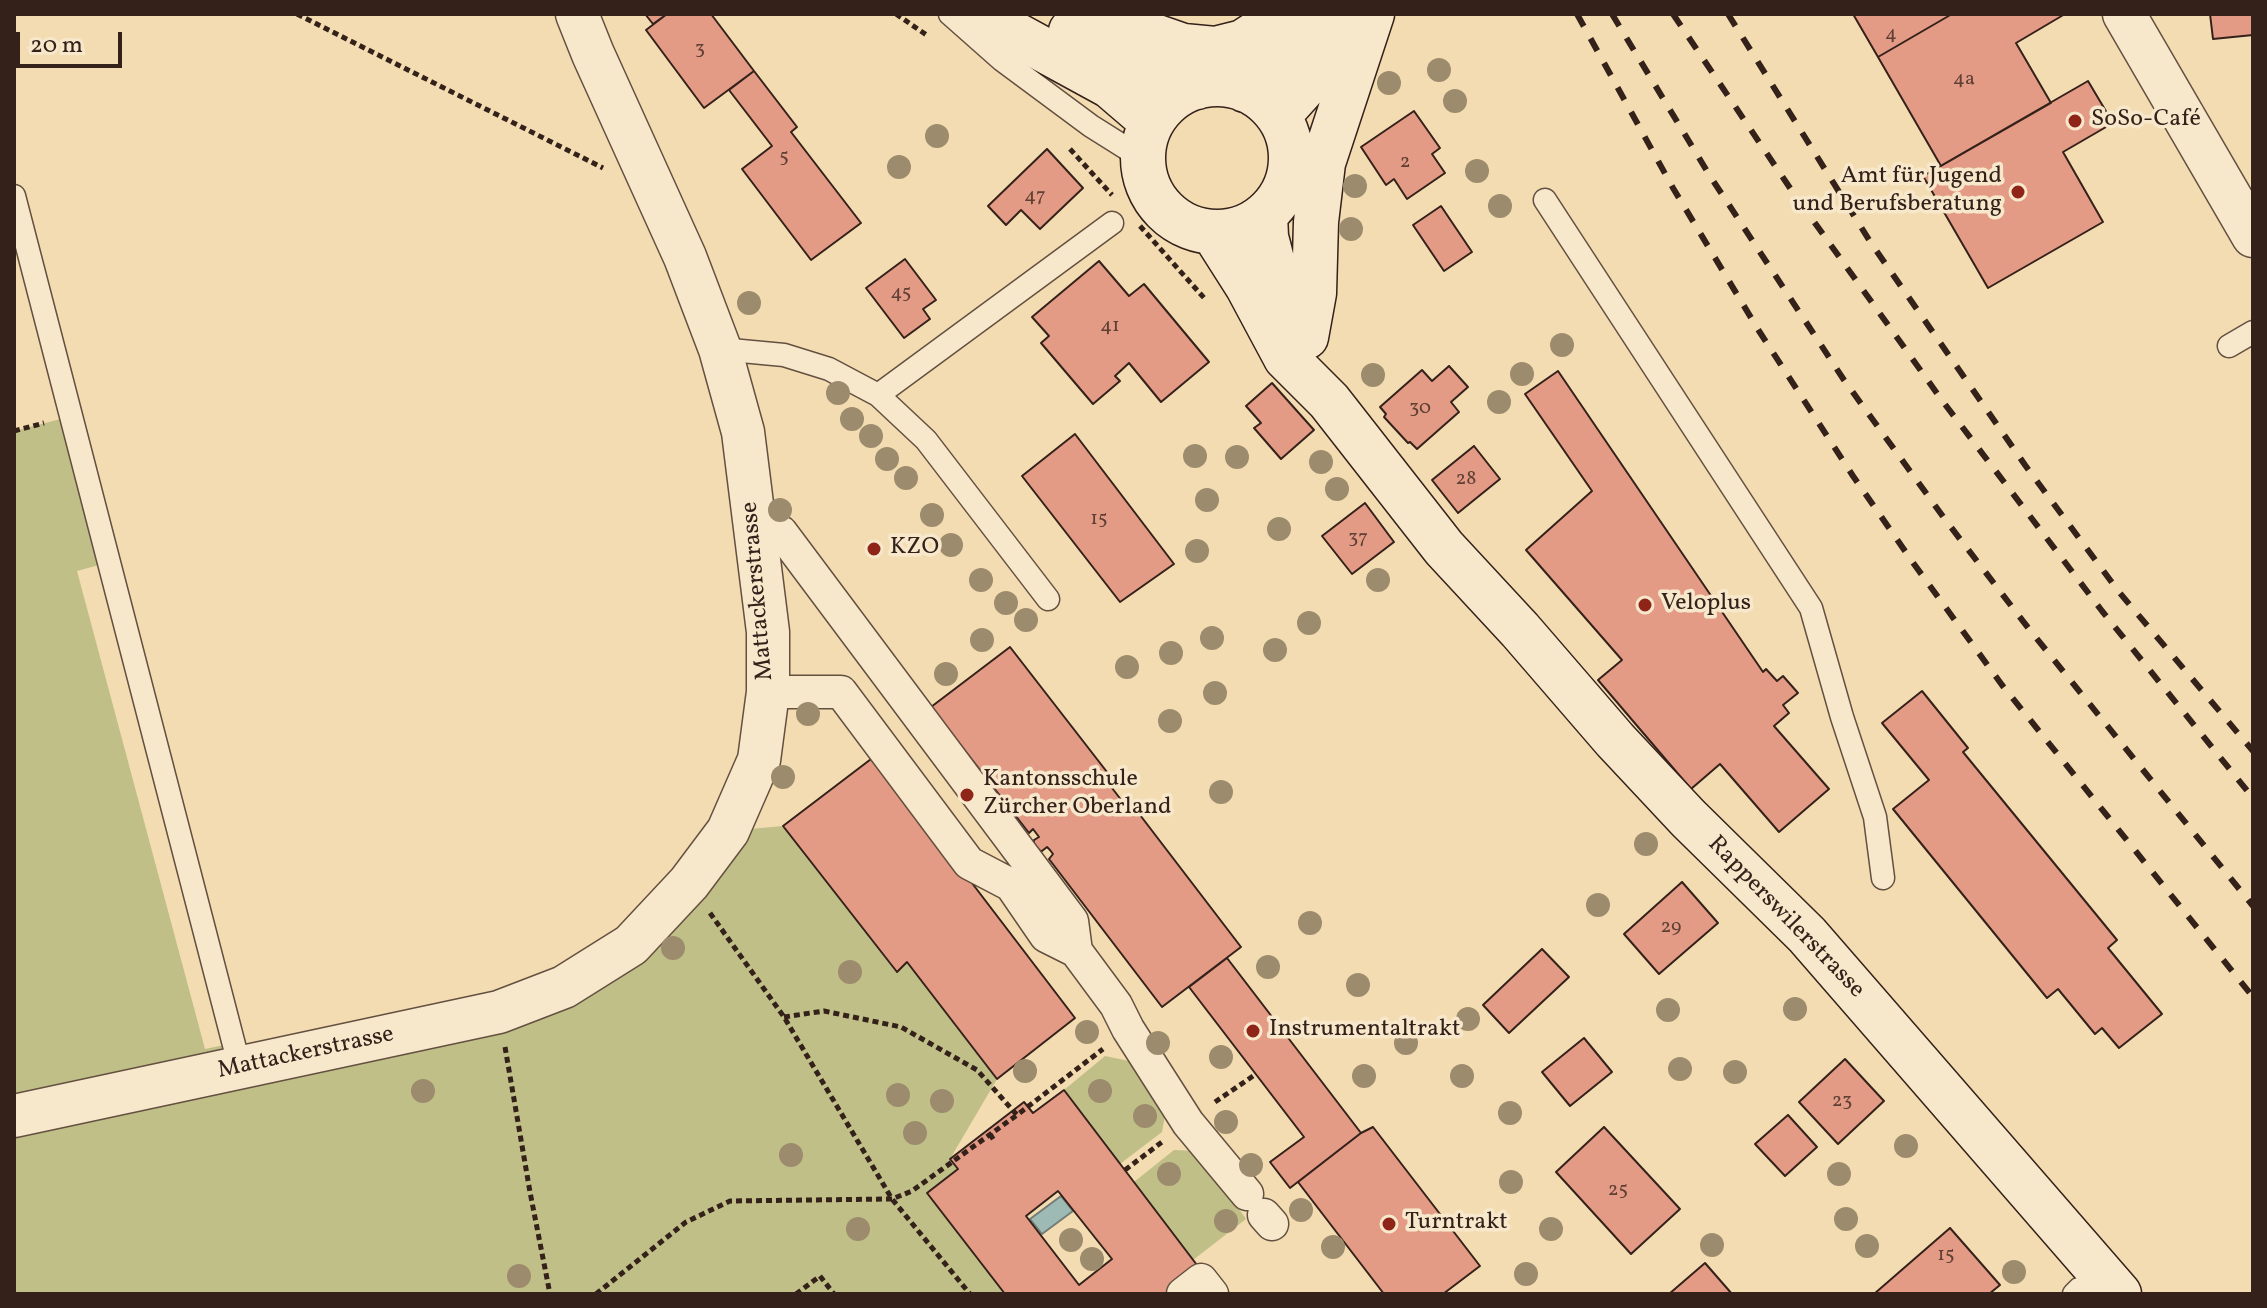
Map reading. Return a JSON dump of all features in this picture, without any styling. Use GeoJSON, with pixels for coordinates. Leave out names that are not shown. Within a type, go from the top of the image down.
{"type":"FeatureCollection","features":[{"type":"Feature","properties":{"kind":"main road"},"geometry":{"type":"LineString","coordinates":[[978,14],[1110,86],[1147,138]]}},
{"type":"Feature","properties":{"kind":"main road"},"geometry":{"type":"LineString","coordinates":[[1040,14],[1124,59],[1197,87]]}},
{"type":"Feature","properties":{"kind":"main road"},"geometry":{"type":"LineString","coordinates":[[1099,14],[1183,46],[1215,49],[1243,42],[1286,14]]}},
{"type":"Feature","properties":{"kind":"main road"},"geometry":{"type":"LineString","coordinates":[[1262,103],[1325,14]]}},
{"type":"Feature","properties":{"kind":"main road"},"geometry":{"type":"LineString","coordinates":[[1262,103],[1371,14]]}},
{"type":"Feature","properties":{"kind":"main road"},"geometry":{"type":"LineString","coordinates":[[1306,337],[1314,293],[1316,222],[1323,163],[1371,14]]}},
{"type":"Feature","properties":{"kind":"main road"},"geometry":{"type":"LineString","coordinates":[[1221,84],[1262,103],[1287,136],[1291,157],[1288,179],[1279,199],[1265,215],[1249,225],[1231,231],[1213,232],[1195,229],[1165,211],[1130,212],[1147,184],[1147,138],[1170,100],[1197,87],[1221,84]]}},
{"type":"Feature","properties":{"kind":"main road","name":"Rapperswilerstrasse"},"geometry":{"type":"LineString","coordinates":[[1265,215],[1266,237],[1276,275],[1306,337],[1329,401]]}},
{"type":"Feature","properties":{"kind":"main road","name":"Rapperswilerstrasse"},"geometry":{"type":"LineString","coordinates":[[1213,232],[1248,287],[1286,358],[1329,401],[1444,548],[1485,624],[1543,699],[1621,787],[1787,953],[2089,1293]]}},
{"type":"Feature","properties":{"kind":"street","name":"Mattackerstrasse"},"geometry":{"type":"LineString","coordinates":[[14,1116],[499,1012],[564,987],[631,945],[689,883],[728,831],[759,760],[768,692],[768,632],[743,432],[720,349],[685,257],[577,14]]}},
{"type":"Feature","properties":{"kind":"street"},"geometry":{"type":"LineString","coordinates":[[2124,14],[2253,236]]}},
{"type":"Feature","properties":{"kind":"street"},"geometry":{"type":"LineString","coordinates":[[754,520],[781,532],[1055,897],[1072,921],[1076,951]]}},
{"type":"Feature","properties":{"kind":"street"},"geometry":{"type":"LineString","coordinates":[[768,692],[841,692],[969,863],[1011,885],[1046,936],[1076,951],[1116,1005],[1188,1123],[1261,1211]]}},
{"type":"Feature","properties":{"kind":"street"},"geometry":{"type":"LineString","coordinates":[[1183,1294],[1201,1280],[1212,1294]]}},
{"type":"Feature","properties":{"kind":"lane"},"geometry":{"type":"LineString","coordinates":[[950,14],[1002,60],[1091,126],[1126,148],[1147,138]]}},
{"type":"Feature","properties":{"kind":"lane"},"geometry":{"type":"LineString","coordinates":[[14,196],[240,1068]]}},
{"type":"Feature","properties":{"kind":"lane"},"geometry":{"type":"LineString","coordinates":[[1545,200],[1811,608],[1875,817],[1883,878]]}},
{"type":"Feature","properties":{"kind":"lane"},"geometry":{"type":"LineString","coordinates":[[878,395],[1130,212]]}},
{"type":"Feature","properties":{"kind":"lane"},"geometry":{"type":"LineString","coordinates":[[2229,346],[2253,332]]}},
{"type":"Feature","properties":{"kind":"lane"},"geometry":{"type":"LineString","coordinates":[[720,349],[784,355],[829,369],[878,395],[926,440],[1048,599]]}},
{"type":"Feature","properties":{"kind":"path"},"geometry":{"type":"LineString","coordinates":[[297,14],[658,196]]}},
{"type":"Feature","properties":{"kind":"path"},"geometry":{"type":"LineString","coordinates":[[896,14],[938,43]]}},
{"type":"Feature","properties":{"kind":"path"},"geometry":{"type":"LineString","coordinates":[[1060,140],[1130,212],[1209,303]]}},
{"type":"Feature","properties":{"kind":"path"},"geometry":{"type":"LineString","coordinates":[[689,883],[784,1017],[892,1199],[970,1294]]}},
{"type":"Feature","properties":{"kind":"path"},"geometry":{"type":"LineString","coordinates":[[784,1017],[824,1011],[901,1027],[977,1070],[1017,1115]]}},
{"type":"Feature","properties":{"kind":"path"},"geometry":{"type":"LineString","coordinates":[[499,1012],[550,1294]]}},
{"type":"Feature","properties":{"kind":"path"},"geometry":{"type":"LineString","coordinates":[[596,1294],[686,1222],[730,1201],[892,1199],[912,1191],[1128,1029]]}},
{"type":"Feature","properties":{"kind":"path"},"geometry":{"type":"LineString","coordinates":[[1213,1104],[1256,1074]]}},
{"type":"Feature","properties":{"kind":"path"},"geometry":{"type":"LineString","coordinates":[[1125,1170],[1188,1123]]}},
{"type":"Feature","properties":{"kind":"path"},"geometry":{"type":"LineString","coordinates":[[990,1134],[995,1142]]}},
{"type":"Feature","properties":{"kind":"path"},"geometry":{"type":"LineString","coordinates":[[796,1294],[820,1276],[834,1294]]}},
{"type":"Feature","properties":{"kind":"shaded area"},"geometry":{"type":"Polygon","coordinates":[[[72,416],[110,562],[77,571],[205,1049],[234,1043],[240,1067],[564,987],[728,831],[783,826],[896,972],[907,962],[997,1079],[950,1159],[958,1169],[927,1193],[1005,1294],[14,1294],[14,431],[72,416]]]}},
{"type":"Feature","properties":{"kind":"shaded area"},"geometry":{"type":"Polygon","coordinates":[[[1105,1056],[1129,1061],[1166,1109],[1162,1132],[1120,1164],[1064,1090],[1105,1056]]]}},
{"type":"Feature","properties":{"kind":"shaded area"},"geometry":{"type":"Polygon","coordinates":[[[1174,1150],[1198,1151],[1246,1219],[1193,1260],[1134,1182],[1174,1150]]]}},
{"type":"Feature","properties":{"kind":"water"},"geometry":{"type":"Polygon","coordinates":[[[1061,1196],[1073,1211],[1042,1234],[1030,1219],[1061,1196]]]}},
{"type":"Feature","properties":{"kind":"building"},"geometry":{"type":"Polygon","coordinates":[[[645,14],[667,14],[653,24],[645,14]]]}},
{"type":"Feature","properties":{"kind":"building"},"geometry":{"type":"Polygon","coordinates":[[[667,14],[711,14],[754,71],[704,108],[646,30],[667,14]]]}},
{"type":"Feature","properties":{"kind":"building"},"geometry":{"type":"Polygon","coordinates":[[[1853,14],[1952,14],[1878,57],[1853,14]]]}},
{"type":"Feature","properties":{"kind":"building"},"geometry":{"type":"Polygon","coordinates":[[[1952,14],[2065,14],[2016,43],[2051,103],[1941,166],[1878,57],[1952,14]]]}},
{"type":"Feature","properties":{"kind":"building"},"geometry":{"type":"Polygon","coordinates":[[[2210,14],[2253,14],[2253,35],[2213,39],[2210,14]]]}},
{"type":"Feature","properties":{"kind":"building"},"geometry":{"type":"Polygon","coordinates":[[[754,71],[797,127],[791,132],[861,223],[811,260],[742,169],[772,146],[729,90],[754,71]]]}},
{"type":"Feature","properties":{"kind":"building"},"geometry":{"type":"Polygon","coordinates":[[[2088,81],[2113,123],[2063,152],[2103,222],[1988,288],[1923,176],[2088,81]]]}},
{"type":"Feature","properties":{"kind":"building"},"geometry":{"type":"Polygon","coordinates":[[[1414,111],[1440,148],[1432,154],[1445,173],[1407,199],[1394,179],[1386,185],[1361,147],[1414,111]]]}},
{"type":"Feature","properties":{"kind":"building"},"geometry":{"type":"Polygon","coordinates":[[[1047,149],[1083,188],[1040,229],[1021,210],[1006,225],[988,206],[1047,149]]]}},
{"type":"Feature","properties":{"kind":"building"},"geometry":{"type":"Polygon","coordinates":[[[1441,206],[1472,252],[1444,271],[1413,225],[1441,206]]]}},
{"type":"Feature","properties":{"kind":"building"},"geometry":{"type":"Polygon","coordinates":[[[905,259],[936,300],[923,309],[930,319],[904,338],[866,288],[905,259]]]}},
{"type":"Feature","properties":{"kind":"building"},"geometry":{"type":"Polygon","coordinates":[[[1099,261],[1129,296],[1144,284],[1209,362],[1161,402],[1129,363],[1115,376],[1120,381],[1093,404],[1041,343],[1049,336],[1032,317],[1099,261]]]}},
{"type":"Feature","properties":{"kind":"building"},"geometry":{"type":"Polygon","coordinates":[[[1449,366],[1468,387],[1451,402],[1459,412],[1417,449],[1384,417],[1386,414],[1380,407],[1422,370],[1432,381],[1449,366]]]}},
{"type":"Feature","properties":{"kind":"building","name":"Veloplus"},"geometry":{"type":"Polygon","coordinates":[[[1558,371],[1763,672],[1766,669],[1777,681],[1783,676],[1798,693],[1783,705],[1789,713],[1774,726],[1829,789],[1779,832],[1720,764],[1691,789],[1598,680],[1622,660],[1526,550],[1592,491],[1525,394],[1558,371]]]}},
{"type":"Feature","properties":{"kind":"building"},"geometry":{"type":"Polygon","coordinates":[[[1272,383],[1314,430],[1281,459],[1254,428],[1261,423],[1246,406],[1272,383]]]}},
{"type":"Feature","properties":{"kind":"building"},"geometry":{"type":"Polygon","coordinates":[[[1075,434],[1174,564],[1120,602],[1022,476],[1075,434]]]}},
{"type":"Feature","properties":{"kind":"building"},"geometry":{"type":"Polygon","coordinates":[[[1474,446],[1500,479],[1458,513],[1432,480],[1474,446]]]}},
{"type":"Feature","properties":{"kind":"building"},"geometry":{"type":"Polygon","coordinates":[[[1365,503],[1394,542],[1352,574],[1322,536],[1365,503]]]}},
{"type":"Feature","properties":{"kind":"building"},"geometry":{"type":"Polygon","coordinates":[[[1010,647],[1107,772],[1102,775],[1122,801],[1127,798],[1241,947],[1162,1007],[1049,859],[1053,854],[1050,850],[1047,847],[1042,851],[1033,850],[1034,840],[1039,837],[1033,829],[1029,833],[931,707],[1010,647]]]}},
{"type":"Feature","properties":{"kind":"building"},"geometry":{"type":"Polygon","coordinates":[[[1922,691],[1968,748],[1963,752],[2117,940],[2108,948],[2162,1014],[2119,1048],[2102,1028],[2095,1034],[2058,989],[2047,998],[1893,809],[1929,780],[1882,723],[1922,691]]]}},
{"type":"Feature","properties":{"kind":"building"},"geometry":{"type":"Polygon","coordinates":[[[875,756],[1075,1018],[997,1079],[907,962],[897,972],[783,826],[875,756]]]}},
{"type":"Feature","properties":{"kind":"building"},"geometry":{"type":"Polygon","coordinates":[[[1682,882],[1718,923],[1659,974],[1624,934],[1682,882]]]}},
{"type":"Feature","properties":{"kind":"building"},"geometry":{"type":"Polygon","coordinates":[[[1542,949],[1569,977],[1509,1033],[1483,1005],[1542,949]]]}},
{"type":"Feature","properties":{"kind":"building","name":"Instrumentaltrakt"},"geometry":{"type":"Polygon","coordinates":[[[1227,958],[1361,1133],[1290,1188],[1270,1162],[1304,1137],[1189,987],[1227,958]]]}},
{"type":"Feature","properties":{"kind":"building"},"geometry":{"type":"Polygon","coordinates":[[[1584,1038],[1612,1072],[1570,1106],[1542,1072],[1584,1038]]]}},
{"type":"Feature","properties":{"kind":"building"},"geometry":{"type":"Polygon","coordinates":[[[1845,1059],[1884,1101],[1838,1144],[1799,1102],[1845,1059]]]}},
{"type":"Feature","properties":{"kind":"building"},"geometry":{"type":"Polygon","coordinates":[[[1064,1090],[1200,1269],[1167,1294],[1005,1294],[927,1193],[958,1169],[950,1159],[1024,1102],[1033,1113],[1064,1090]],[[1058,1191],[1026,1216],[1079,1285],[1112,1259],[1058,1191]]]}},
{"type":"Feature","properties":{"kind":"building"},"geometry":{"type":"Polygon","coordinates":[[[1788,1115],[1817,1147],[1785,1176],[1755,1144],[1788,1115]]]}},
{"type":"Feature","properties":{"kind":"building","name":"Turntrakt"},"geometry":{"type":"Polygon","coordinates":[[[1373,1127],[1480,1266],[1443,1294],[1384,1294],[1298,1182],[1373,1127]]]}},
{"type":"Feature","properties":{"kind":"building"},"geometry":{"type":"Polygon","coordinates":[[[1604,1127],[1680,1209],[1631,1254],[1556,1172],[1604,1127]]]}},
{"type":"Feature","properties":{"kind":"building"},"geometry":{"type":"Polygon","coordinates":[[[1950,1228],[2000,1285],[1989,1294],[1874,1294],[1950,1228]]]}},
{"type":"Feature","properties":{"kind":"building"},"geometry":{"type":"Polygon","coordinates":[[[1705,1263],[1732,1294],[1669,1294],[1705,1263]]]}},
{"type":"Feature","properties":{"kind":"railway"},"geometry":{"type":"LineString","coordinates":[[1577,14],[1673,188],[1759,331],[1853,476],[2002,685],[2253,997]]}},
{"type":"Feature","properties":{"kind":"railway"},"geometry":{"type":"LineString","coordinates":[[1612,14],[1710,176],[1844,380],[2029,629],[2253,906]]}},
{"type":"Feature","properties":{"kind":"railway"},"geometry":{"type":"LineString","coordinates":[[1673,14],[1792,191],[1944,403],[2102,611],[2253,798]]}},
{"type":"Feature","properties":{"kind":"railway"},"geometry":{"type":"LineString","coordinates":[[1728,14],[1871,243],[2025,465],[2119,592],[2253,751]]}},
{"type":"Feature","properties":{"kind":"place","name":"SoSo-Café"},"geometry":{"type":"Point","coordinates":[2075,121]}},
{"type":"Feature","properties":{"kind":"place","name":"Amt für Jugend und Berufsberatung"},"geometry":{"type":"Point","coordinates":[2018,192]}},
{"type":"Feature","properties":{"kind":"place","name":"KZO"},"geometry":{"type":"Point","coordinates":[874,549]}},
{"type":"Feature","properties":{"kind":"place","name":"Veloplus"},"geometry":{"type":"Point","coordinates":[1645,605]}},
{"type":"Feature","properties":{"kind":"place","name":"Kantonsschule Zürcher Oberland"},"geometry":{"type":"Point","coordinates":[967,795]}},
{"type":"Feature","properties":{"kind":"place","name":"Instrumentaltrakt"},"geometry":{"type":"Point","coordinates":[1253,1031]}},
{"type":"Feature","properties":{"kind":"place","name":"Turntrakt"},"geometry":{"type":"Point","coordinates":[1389,1224]}}]}
